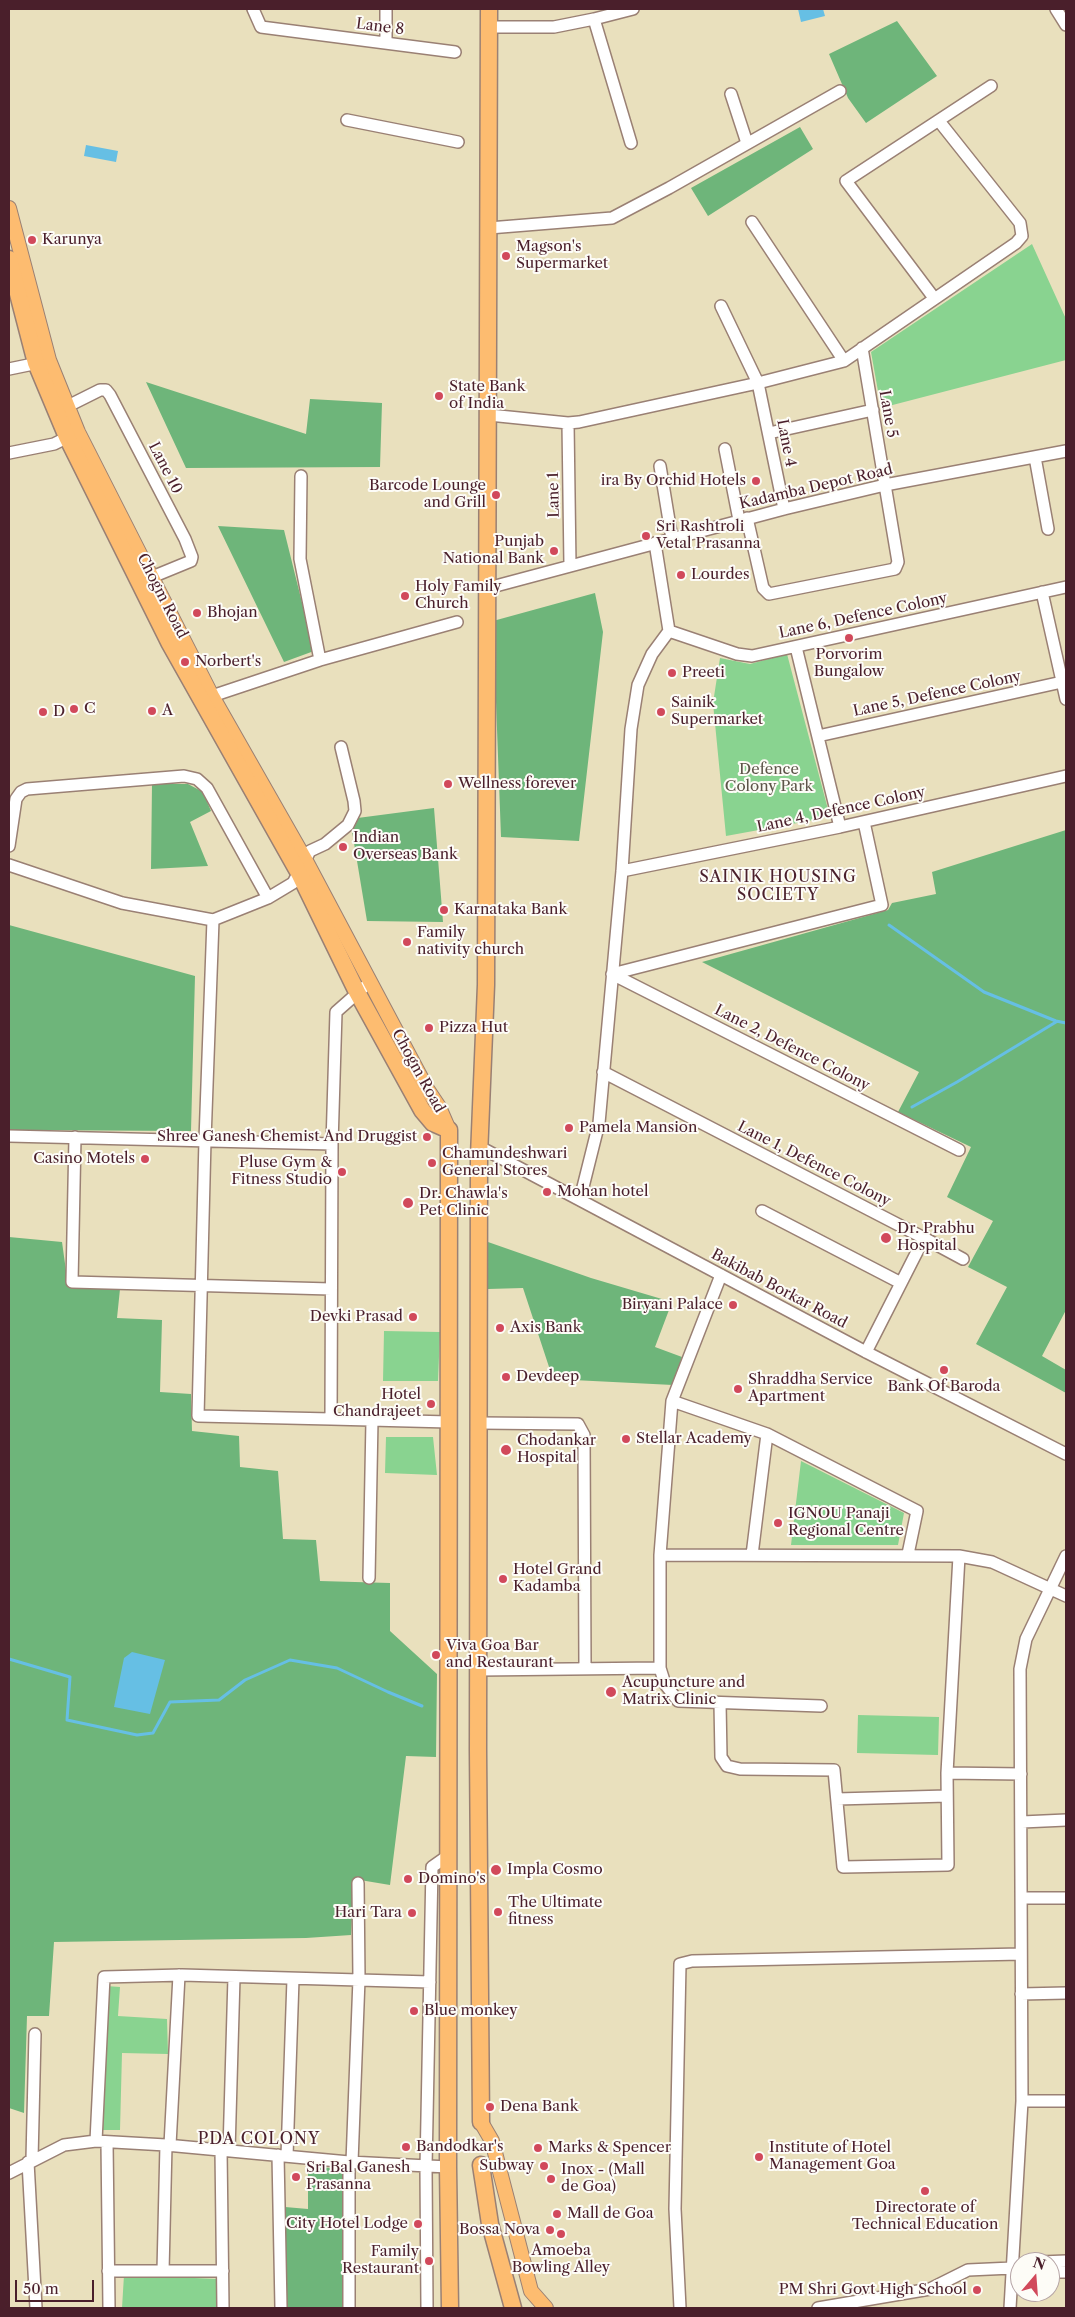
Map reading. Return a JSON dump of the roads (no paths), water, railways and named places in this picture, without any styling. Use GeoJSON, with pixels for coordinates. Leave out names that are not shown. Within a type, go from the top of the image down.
{"type":"FeatureCollection","features":[{"type":"Feature","properties":{"kind":"highway"},"geometry":{"type":"LineString","coordinates":[[481,2122],[478,1670],[480,1147],[486,985],[489,9]]}},
{"type":"Feature","properties":{"kind":"highway","name":"Chogm Road"},"geometry":{"type":"LineString","coordinates":[[9,259],[43,362],[72,435],[169,642],[302,867],[363,987],[422,1110],[433,1123],[449,1130],[448,1422]]}},
{"type":"Feature","properties":{"kind":"highway"},"geometry":{"type":"LineString","coordinates":[[448,1422],[448,2167],[450,2308]]}},
{"type":"Feature","properties":{"kind":"highway"},"geometry":{"type":"LineString","coordinates":[[482,2165],[490,2224],[514,2308]]}},
{"type":"Feature","properties":{"kind":"main road","name":"Chogm Road"},"geometry":{"type":"LineString","coordinates":[[9,208],[43,362],[68,406],[72,435],[152,577],[302,867]]}},
{"type":"Feature","properties":{"kind":"main road"},"geometry":{"type":"LineString","coordinates":[[481,2122],[492,2142],[531,2291],[546,2308]]}},
{"type":"Feature","properties":{"kind":"street","name":"Lane 8"},"geometry":{"type":"LineString","coordinates":[[253,9],[261,27],[455,52]]}},
{"type":"Feature","properties":{"kind":"street"},"geometry":{"type":"LineString","coordinates":[[386,9],[386,43]]}},
{"type":"Feature","properties":{"kind":"street"},"geometry":{"type":"LineString","coordinates":[[489,27],[554,27],[633,9]]}},
{"type":"Feature","properties":{"kind":"street"},"geometry":{"type":"LineString","coordinates":[[1056,9],[1066,25]]}},
{"type":"Feature","properties":{"kind":"street"},"geometry":{"type":"LineString","coordinates":[[594,19],[631,143]]}},
{"type":"Feature","properties":{"kind":"street"},"geometry":{"type":"LineString","coordinates":[[934,298],[846,181],[991,86]]}},
{"type":"Feature","properties":{"kind":"street"},"geometry":{"type":"LineString","coordinates":[[489,228],[612,218],[670,188],[840,91]]}},
{"type":"Feature","properties":{"kind":"street"},"geometry":{"type":"LineString","coordinates":[[731,94],[747,143]]}},
{"type":"Feature","properties":{"kind":"street"},"geometry":{"type":"LineString","coordinates":[[347,120],[458,142]]}},
{"type":"Feature","properties":{"kind":"street"},"geometry":{"type":"LineString","coordinates":[[489,415],[568,424],[758,383],[844,361],[1016,243],[1022,236],[1023,230],[1020,223],[939,121]]}},
{"type":"Feature","properties":{"kind":"street"},"geometry":{"type":"LineString","coordinates":[[752,222],[844,361]]}},
{"type":"Feature","properties":{"kind":"street","name":"Lane 4"},"geometry":{"type":"LineString","coordinates":[[722,306],[758,383],[784,509]]}},
{"type":"Feature","properties":{"kind":"street","name":"Lane 5"},"geometry":{"type":"LineString","coordinates":[[743,519],[764,588],[768,594],[895,569],[898,562],[862,348]]}},
{"type":"Feature","properties":{"kind":"street"},"geometry":{"type":"LineString","coordinates":[[9,369],[43,362]]}},
{"type":"Feature","properties":{"kind":"street","name":"Lane 10"},"geometry":{"type":"LineString","coordinates":[[68,406],[100,390],[106,390],[185,539],[192,557],[191,561],[152,577]]}},
{"type":"Feature","properties":{"kind":"street"},"geometry":{"type":"LineString","coordinates":[[769,433],[873,410]]}},
{"type":"Feature","properties":{"kind":"street","name":"Lane 1"},"geometry":{"type":"LineString","coordinates":[[568,424],[570,566]]}},
{"type":"Feature","properties":{"kind":"street"},"geometry":{"type":"LineString","coordinates":[[9,453],[54,444],[72,435]]}},
{"type":"Feature","properties":{"kind":"street"},"geometry":{"type":"LineString","coordinates":[[725,449],[743,519]]}},
{"type":"Feature","properties":{"kind":"street","name":"Kadamba Depot Road"},"geometry":{"type":"LineString","coordinates":[[488,588],[743,519],[885,485],[1066,451]]}},
{"type":"Feature","properties":{"kind":"street"},"geometry":{"type":"LineString","coordinates":[[1035,457],[1048,528]]}},
{"type":"Feature","properties":{"kind":"street"},"geometry":{"type":"LineString","coordinates":[[660,466],[672,539]]}},
{"type":"Feature","properties":{"kind":"street"},"geometry":{"type":"LineString","coordinates":[[301,476],[300,559],[320,660]]}},
{"type":"Feature","properties":{"kind":"street"},"geometry":{"type":"LineString","coordinates":[[580,1199],[599,1124],[622,871],[631,729],[638,685],[652,654],[669,631],[655,543]]}},
{"type":"Feature","properties":{"kind":"street","name":"Lane 6, Defence Colony"},"geometry":{"type":"LineString","coordinates":[[669,631],[737,654],[752,656],[796,648],[1066,587]]}},
{"type":"Feature","properties":{"kind":"street"},"geometry":{"type":"LineString","coordinates":[[1042,592],[1066,699]]}},
{"type":"Feature","properties":{"kind":"street"},"geometry":{"type":"LineString","coordinates":[[212,696],[320,660],[457,622]]}},
{"type":"Feature","properties":{"kind":"street"},"geometry":{"type":"LineString","coordinates":[[796,648],[840,827]]}},
{"type":"Feature","properties":{"kind":"street","name":"Lane 5, Defence Colony"},"geometry":{"type":"LineString","coordinates":[[818,736],[1062,682]]}},
{"type":"Feature","properties":{"kind":"street"},"geometry":{"type":"LineString","coordinates":[[9,865],[122,903],[213,920],[268,898],[293,883],[310,851],[325,844],[348,825],[355,811],[341,747]]}},
{"type":"Feature","properties":{"kind":"street"},"geometry":{"type":"LineString","coordinates":[[9,846],[16,799],[21,792],[184,776],[197,779],[208,788],[268,898]]}},
{"type":"Feature","properties":{"kind":"street","name":"Lane 4, Defence Colony"},"geometry":{"type":"LineString","coordinates":[[622,871],[864,822],[1066,776]]}},
{"type":"Feature","properties":{"kind":"street"},"geometry":{"type":"LineString","coordinates":[[612,974],[882,905],[864,822]]}},
{"type":"Feature","properties":{"kind":"street"},"geometry":{"type":"LineString","coordinates":[[213,920],[198,1416],[448,1422]]}},
{"type":"Feature","properties":{"kind":"street","name":"Lane 2, Defence Colony"},"geometry":{"type":"LineString","coordinates":[[612,974],[959,1150]]}},
{"type":"Feature","properties":{"kind":"street"},"geometry":{"type":"LineString","coordinates":[[331,1419],[332,1144],[336,1012],[363,987]]}},
{"type":"Feature","properties":{"kind":"street","name":"Lane 1, Defence Colony"},"geometry":{"type":"LineString","coordinates":[[603,1072],[963,1259]]}},
{"type":"Feature","properties":{"kind":"street"},"geometry":{"type":"LineString","coordinates":[[9,1136],[332,1144]]}},
{"type":"Feature","properties":{"kind":"street"},"geometry":{"type":"LineString","coordinates":[[75,1137],[72,1282],[331,1289]]}},
{"type":"Feature","properties":{"kind":"street","name":"Bakibab Borkar Road"},"geometry":{"type":"LineString","coordinates":[[480,1147],[866,1352],[1066,1454]]}},
{"type":"Feature","properties":{"kind":"street"},"geometry":{"type":"LineString","coordinates":[[762,1211],[900,1283]]}},
{"type":"Feature","properties":{"kind":"street"},"geometry":{"type":"LineString","coordinates":[[866,1352],[924,1238]]}},
{"type":"Feature","properties":{"kind":"street"},"geometry":{"type":"LineString","coordinates":[[720,1275],[672,1402],[660,1555],[660,1668],[665,1684],[678,1701],[821,1706]]}},
{"type":"Feature","properties":{"kind":"street"},"geometry":{"type":"LineString","coordinates":[[672,1402],[767,1434],[917,1511],[908,1554]]}},
{"type":"Feature","properties":{"kind":"street"},"geometry":{"type":"LineString","coordinates":[[370,1578],[372,1420]]}},
{"type":"Feature","properties":{"kind":"street"},"geometry":{"type":"LineString","coordinates":[[480,1423],[578,1424],[584,1435],[585,1668]]}},
{"type":"Feature","properties":{"kind":"street"},"geometry":{"type":"LineString","coordinates":[[752,1555],[767,1434]]}},
{"type":"Feature","properties":{"kind":"street"},"geometry":{"type":"LineString","coordinates":[[660,1555],[908,1554],[959,1556],[992,1562],[1066,1596]]}},
{"type":"Feature","properties":{"kind":"street"},"geometry":{"type":"LineString","coordinates":[[720,1703],[721,1757],[727,1766],[740,1769],[834,1770],[842,1867],[948,1865],[947,1796],[959,1556]]}},
{"type":"Feature","properties":{"kind":"street"},"geometry":{"type":"LineString","coordinates":[[1018,2252],[1022,2100],[1020,1670],[1026,1639],[1066,1556]]}},
{"type":"Feature","properties":{"kind":"street"},"geometry":{"type":"LineString","coordinates":[[478,1670],[660,1668]]}},
{"type":"Feature","properties":{"kind":"street"},"geometry":{"type":"LineString","coordinates":[[948,1772],[1021,1774]]}},
{"type":"Feature","properties":{"kind":"street"},"geometry":{"type":"LineString","coordinates":[[837,1799],[947,1796]]}},
{"type":"Feature","properties":{"kind":"street"},"geometry":{"type":"LineString","coordinates":[[1022,1822],[1066,1820]]}},
{"type":"Feature","properties":{"kind":"street"},"geometry":{"type":"LineString","coordinates":[[427,2308],[426,2166],[432,1867],[449,1856]]}},
{"type":"Feature","properties":{"kind":"street"},"geometry":{"type":"LineString","coordinates":[[350,2308],[350,2162],[359,1979],[358,1883]]}},
{"type":"Feature","properties":{"kind":"street"},"geometry":{"type":"LineString","coordinates":[[1021,1898],[1066,1898]]}},
{"type":"Feature","properties":{"kind":"street"},"geometry":{"type":"LineString","coordinates":[[680,2308],[675,2209],[680,1964],[692,1961],[1021,1954]]}},
{"type":"Feature","properties":{"kind":"street"},"geometry":{"type":"LineString","coordinates":[[109,2308],[101,2142],[104,1977],[179,1976],[430,1982]]}},
{"type":"Feature","properties":{"kind":"street"},"geometry":{"type":"LineString","coordinates":[[163,2271],[168,2145],[179,1976]]}},
{"type":"Feature","properties":{"kind":"street"},"geometry":{"type":"LineString","coordinates":[[223,2308],[225,2150],[234,1977]]}},
{"type":"Feature","properties":{"kind":"street"},"geometry":{"type":"LineString","coordinates":[[281,2308],[283,2156],[293,1979]]}},
{"type":"Feature","properties":{"kind":"street"},"geometry":{"type":"LineString","coordinates":[[1021,1994],[1066,1993]]}},
{"type":"Feature","properties":{"kind":"street"},"geometry":{"type":"LineString","coordinates":[[35,2034],[30,2161],[36,2308]]}},
{"type":"Feature","properties":{"kind":"street"},"geometry":{"type":"LineString","coordinates":[[1022,2100],[1066,2101]]}},
{"type":"Feature","properties":{"kind":"street"},"geometry":{"type":"LineString","coordinates":[[9,2173],[64,2145],[101,2142],[168,2145],[350,2162],[448,2167]]}},
{"type":"Feature","properties":{"kind":"street"},"geometry":{"type":"LineString","coordinates":[[818,2308],[930,2289],[968,2270],[1010,2268]]}},
{"type":"Feature","properties":{"kind":"street"},"geometry":{"type":"LineString","coordinates":[[108,2271],[223,2271]]}},
{"type":"Feature","properties":{"kind":"water"},"geometry":{"type":"Polygon","coordinates":[[[798,9],[823,9],[825,16],[801,22],[798,9]]]}},
{"type":"Feature","properties":{"kind":"water"},"geometry":{"type":"Polygon","coordinates":[[[86,145],[118,151],[116,162],[84,156],[86,145]]]}},
{"type":"Feature","properties":{"kind":"water"},"geometry":{"type":"Polygon","coordinates":[[[132,1652],[165,1660],[150,1714],[114,1707],[124,1658],[132,1652]]]}},
{"type":"Feature","properties":{"kind":"waterway"},"geometry":{"type":"LineString","coordinates":[[889,925],[984,992],[1056,1021],[1066,1023]]}},
{"type":"Feature","properties":{"kind":"waterway"},"geometry":{"type":"LineString","coordinates":[[912,1107],[1056,1022]]}},
{"type":"Feature","properties":{"kind":"waterway"},"geometry":{"type":"LineString","coordinates":[[9,1659],[70,1677],[67,1720],[137,1735],[153,1733],[170,1702],[219,1700],[245,1680],[290,1660],[337,1668],[422,1706]]}},
{"type":"Feature","properties":{"kind":"place","name":"Karunya"},"geometry":{"type":"Point","coordinates":[32,240]}},
{"type":"Feature","properties":{"kind":"place","name":"Magson's Supermarket"},"geometry":{"type":"Point","coordinates":[506,256]}},
{"type":"Feature","properties":{"kind":"place","name":"State Bank of India"},"geometry":{"type":"Point","coordinates":[439,396]}},
{"type":"Feature","properties":{"kind":"place","name":"ira By Orchid Hotels"},"geometry":{"type":"Point","coordinates":[756,481]}},
{"type":"Feature","properties":{"kind":"place","name":"Barcode Lounge and Grill"},"geometry":{"type":"Point","coordinates":[496,495]}},
{"type":"Feature","properties":{"kind":"place","name":"Sri Rashtroli Vetal Prasanna"},"geometry":{"type":"Point","coordinates":[646,536]}},
{"type":"Feature","properties":{"kind":"place","name":"Punjab National Bank"},"geometry":{"type":"Point","coordinates":[554,551]}},
{"type":"Feature","properties":{"kind":"place","name":"Lourdes"},"geometry":{"type":"Point","coordinates":[681,575]}},
{"type":"Feature","properties":{"kind":"place","name":"Holy Family Church"},"geometry":{"type":"Point","coordinates":[405,596]}},
{"type":"Feature","properties":{"kind":"place","name":"Bhojan"},"geometry":{"type":"Point","coordinates":[197,613]}},
{"type":"Feature","properties":{"kind":"place","name":"Porvorim Bungalow"},"geometry":{"type":"Point","coordinates":[849,638]}},
{"type":"Feature","properties":{"kind":"place","name":"Norbert's"},"geometry":{"type":"Point","coordinates":[185,662]}},
{"type":"Feature","properties":{"kind":"place","name":"Preeti"},"geometry":{"type":"Point","coordinates":[672,673]}},
{"type":"Feature","properties":{"kind":"place","name":"C"},"geometry":{"type":"Point","coordinates":[74,709]}},
{"type":"Feature","properties":{"kind":"place","name":"A"},"geometry":{"type":"Point","coordinates":[152,711]}},
{"type":"Feature","properties":{"kind":"place","name":"D"},"geometry":{"type":"Point","coordinates":[43,712]}},
{"type":"Feature","properties":{"kind":"place","name":"Sainik Supermarket"},"geometry":{"type":"Point","coordinates":[661,712]}},
{"type":"Feature","properties":{"kind":"place","name":"Wellness forever"},"geometry":{"type":"Point","coordinates":[448,784]}},
{"type":"Feature","properties":{"kind":"place","name":"Indian Overseas Bank"},"geometry":{"type":"Point","coordinates":[343,847]}},
{"type":"Feature","properties":{"kind":"place","name":"Karnataka Bank"},"geometry":{"type":"Point","coordinates":[444,910]}},
{"type":"Feature","properties":{"kind":"place","name":"Family nativity church"},"geometry":{"type":"Point","coordinates":[407,942]}},
{"type":"Feature","properties":{"kind":"place","name":"Pizza Hut"},"geometry":{"type":"Point","coordinates":[429,1028]}},
{"type":"Feature","properties":{"kind":"place","name":"Pamela Mansion"},"geometry":{"type":"Point","coordinates":[569,1128]}},
{"type":"Feature","properties":{"kind":"place","name":"Shree Ganesh Chemist And Druggist"},"geometry":{"type":"Point","coordinates":[427,1137]}},
{"type":"Feature","properties":{"kind":"place","name":"Casino Motels"},"geometry":{"type":"Point","coordinates":[145,1159]}},
{"type":"Feature","properties":{"kind":"place","name":"Chamundeshwari General Stores"},"geometry":{"type":"Point","coordinates":[432,1163]}},
{"type":"Feature","properties":{"kind":"place","name":"Pluse Gym & Fitness Studio"},"geometry":{"type":"Point","coordinates":[342,1172]}},
{"type":"Feature","properties":{"kind":"place","name":"Mohan hotel"},"geometry":{"type":"Point","coordinates":[547,1192]}},
{"type":"Feature","properties":{"kind":"place","name":"Dr. Chawla's Pet Clinic"},"geometry":{"type":"Point","coordinates":[408,1203]}},
{"type":"Feature","properties":{"kind":"place","name":"Dr. Prabhu Hospital"},"geometry":{"type":"Point","coordinates":[886,1238]}},
{"type":"Feature","properties":{"kind":"place","name":"Biryani Palace"},"geometry":{"type":"Point","coordinates":[733,1305]}},
{"type":"Feature","properties":{"kind":"place","name":"Devki Prasad"},"geometry":{"type":"Point","coordinates":[413,1317]}},
{"type":"Feature","properties":{"kind":"place","name":"Axis Bank"},"geometry":{"type":"Point","coordinates":[500,1328]}},
{"type":"Feature","properties":{"kind":"place","name":"Bank Of Baroda"},"geometry":{"type":"Point","coordinates":[944,1370]}},
{"type":"Feature","properties":{"kind":"place","name":"Devdeep"},"geometry":{"type":"Point","coordinates":[506,1377]}},
{"type":"Feature","properties":{"kind":"place","name":"Shraddha Service Apartment"},"geometry":{"type":"Point","coordinates":[738,1389]}},
{"type":"Feature","properties":{"kind":"place","name":"Hotel Chandrajeet"},"geometry":{"type":"Point","coordinates":[431,1404]}},
{"type":"Feature","properties":{"kind":"place","name":"Stellar Academy"},"geometry":{"type":"Point","coordinates":[626,1439]}},
{"type":"Feature","properties":{"kind":"place","name":"Chodankar Hospital"},"geometry":{"type":"Point","coordinates":[506,1450]}},
{"type":"Feature","properties":{"kind":"place","name":"IGNOU Panaji Regional Centre"},"geometry":{"type":"Point","coordinates":[778,1523]}},
{"type":"Feature","properties":{"kind":"place","name":"Hotel Grand Kadamba"},"geometry":{"type":"Point","coordinates":[503,1579]}},
{"type":"Feature","properties":{"kind":"place","name":"Viva Goa Bar and Restaurant"},"geometry":{"type":"Point","coordinates":[436,1655]}},
{"type":"Feature","properties":{"kind":"place","name":"Acupuncture and Matrix Clinic"},"geometry":{"type":"Point","coordinates":[611,1692]}},
{"type":"Feature","properties":{"kind":"place","name":"Impla Cosmo"},"geometry":{"type":"Point","coordinates":[496,1870]}},
{"type":"Feature","properties":{"kind":"place","name":"Domino's"},"geometry":{"type":"Point","coordinates":[408,1879]}},
{"type":"Feature","properties":{"kind":"place","name":"The Ultimate fitness"},"geometry":{"type":"Point","coordinates":[498,1912]}},
{"type":"Feature","properties":{"kind":"place","name":"Hari Tara"},"geometry":{"type":"Point","coordinates":[412,1913]}},
{"type":"Feature","properties":{"kind":"place","name":"Blue monkey"},"geometry":{"type":"Point","coordinates":[414,2011]}},
{"type":"Feature","properties":{"kind":"place","name":"Dena Bank"},"geometry":{"type":"Point","coordinates":[490,2107]}},
{"type":"Feature","properties":{"kind":"place","name":"Bandodkar's"},"geometry":{"type":"Point","coordinates":[406,2147]}},
{"type":"Feature","properties":{"kind":"place","name":"Marks & Spencer"},"geometry":{"type":"Point","coordinates":[538,2148]}},
{"type":"Feature","properties":{"kind":"place","name":"Institute of Hotel Management Goa"},"geometry":{"type":"Point","coordinates":[759,2157]}},
{"type":"Feature","properties":{"kind":"place","name":"Subway"},"geometry":{"type":"Point","coordinates":[544,2166]}},
{"type":"Feature","properties":{"kind":"place","name":"Sri Bal Ganesh Prasanna"},"geometry":{"type":"Point","coordinates":[296,2177]}},
{"type":"Feature","properties":{"kind":"place","name":"Inox - (Mall de Goa)"},"geometry":{"type":"Point","coordinates":[551,2179]}},
{"type":"Feature","properties":{"kind":"place","name":"Directorate of Technical Education"},"geometry":{"type":"Point","coordinates":[925,2191]}},
{"type":"Feature","properties":{"kind":"place","name":"Mall de Goa"},"geometry":{"type":"Point","coordinates":[557,2214]}},
{"type":"Feature","properties":{"kind":"place","name":"City Hotel Lodge"},"geometry":{"type":"Point","coordinates":[418,2224]}},
{"type":"Feature","properties":{"kind":"place","name":"Bossa Nova"},"geometry":{"type":"Point","coordinates":[550,2230]}},
{"type":"Feature","properties":{"kind":"place","name":"Amoeba Bowling Alley"},"geometry":{"type":"Point","coordinates":[561,2234]}},
{"type":"Feature","properties":{"kind":"place","name":"Family Restaurant"},"geometry":{"type":"Point","coordinates":[429,2261]}},
{"type":"Feature","properties":{"kind":"place","name":"PM Shri Govt High School"},"geometry":{"type":"Point","coordinates":[977,2290]}},
{"type":"Feature","properties":{"kind":"district","name":"SAINIK HOUSING SOCIETY"},"geometry":{"type":"Point","coordinates":[778,886]}},
{"type":"Feature","properties":{"kind":"district","name":"PDA COLONY"},"geometry":{"type":"Point","coordinates":[259,2139]}},
{"type":"Feature","properties":{"kind":"park label","name":"Defence Colony Park"},"geometry":{"type":"Point","coordinates":[769,778]}}]}
